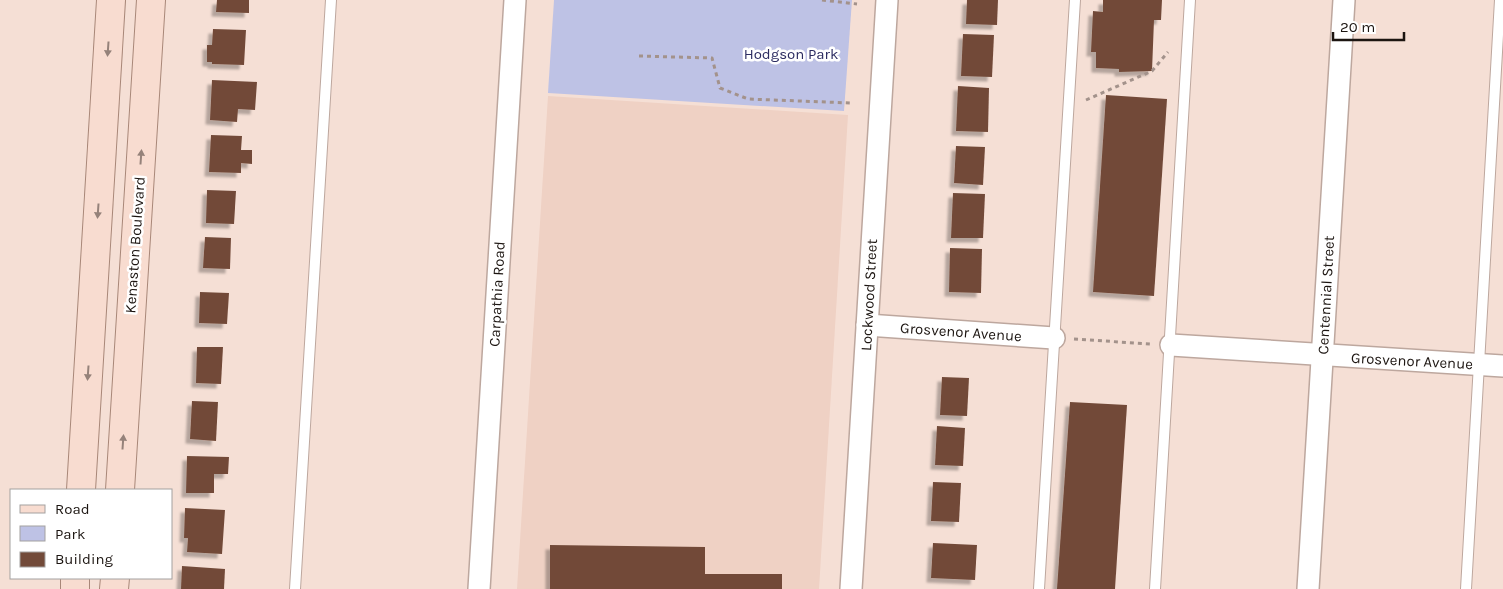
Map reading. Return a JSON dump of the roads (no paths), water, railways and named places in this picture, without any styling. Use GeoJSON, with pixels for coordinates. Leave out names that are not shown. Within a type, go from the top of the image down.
{"type":"FeatureCollection","features":[{"type":"Feature","properties":{"kind":"main road"},"geometry":{"type":"LineString","coordinates":[[81,489],[111,0]]}},
{"type":"Feature","properties":{"kind":"main road","name":"Kenaston Boulevard"},"geometry":{"type":"LineString","coordinates":[[120,489],[150,0]]}},
{"type":"Feature","properties":{"kind":"street","name":"Carpathia Road"},"geometry":{"type":"LineString","coordinates":[[479,589],[515,0]]}},
{"type":"Feature","properties":{"kind":"street","name":"Lockwood Street"},"geometry":{"type":"LineString","coordinates":[[851,589],[887,0]]}},
{"type":"Feature","properties":{"kind":"street","name":"Centennial Street"},"geometry":{"type":"LineString","coordinates":[[1308,589],[1344,0]]}},
{"type":"Feature","properties":{"kind":"street","name":"Grosvenor Avenue"},"geometry":{"type":"LineString","coordinates":[[867,325],[1054,338]]}},
{"type":"Feature","properties":{"kind":"street","name":"Grosvenor Avenue"},"geometry":{"type":"LineString","coordinates":[[1171,345],[1503,366]]}},
{"type":"Feature","properties":{"kind":"lane"},"geometry":{"type":"LineString","coordinates":[[295,589],[331,0]]}},
{"type":"Feature","properties":{"kind":"lane"},"geometry":{"type":"LineString","coordinates":[[1039,589],[1075,0]]}},
{"type":"Feature","properties":{"kind":"lane"},"geometry":{"type":"LineString","coordinates":[[1155,589],[1190,0]]}},
{"type":"Feature","properties":{"kind":"lane"},"geometry":{"type":"LineString","coordinates":[[1466,589],[1500,0]]}},
{"type":"Feature","properties":{"kind":"park label","name":"Hodgson Park"},"geometry":{"type":"Point","coordinates":[791,54]}}]}
